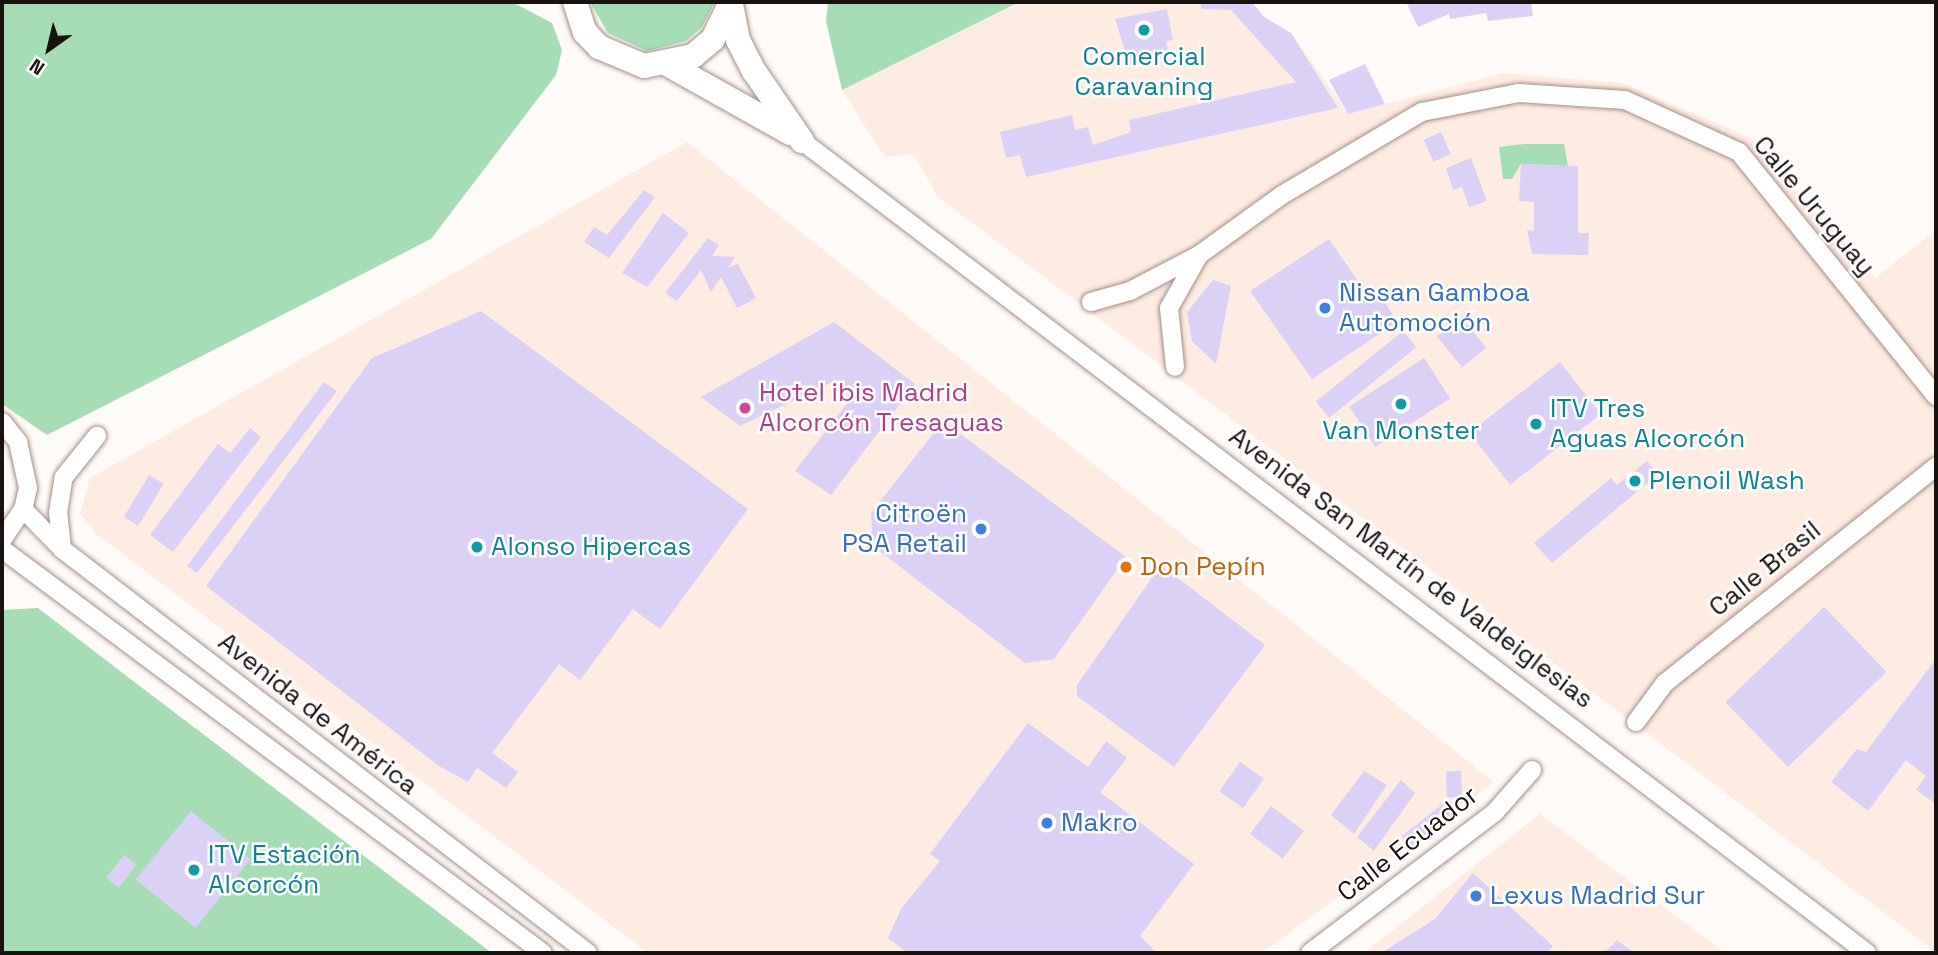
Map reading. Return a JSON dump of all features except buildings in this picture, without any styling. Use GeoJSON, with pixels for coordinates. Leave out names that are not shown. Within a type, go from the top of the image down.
{"type":"FeatureCollection","features":[{"type":"Feature","properties":{"kind":"street"},"geometry":{"type":"LineString","coordinates":[[575,2],[585,32],[600,47],[634,64],[669,65],[694,56],[713,39],[731,3]]}},
{"type":"Feature","properties":{"kind":"street"},"geometry":{"type":"LineString","coordinates":[[731,3],[738,40],[754,71],[802,141]]}},
{"type":"Feature","properties":{"kind":"street"},"geometry":{"type":"LineString","coordinates":[[669,65],[757,111],[802,141]]}},
{"type":"Feature","properties":{"kind":"street","name":"Calle Uruguay"},"geometry":{"type":"LineString","coordinates":[[1091,302],[1130,291],[1199,255],[1282,194],[1422,112],[1519,93],[1625,100],[1739,152],[1936,396]]}},
{"type":"Feature","properties":{"kind":"street","name":"Avenida San Martín de Valdeiglesias"},"geometry":{"type":"LineString","coordinates":[[802,141],[1867,953]]}},
{"type":"Feature","properties":{"kind":"street","name":"Calle Uruguay"},"geometry":{"type":"LineString","coordinates":[[1175,367],[1169,308],[1199,255]]}},
{"type":"Feature","properties":{"kind":"street"},"geometry":{"type":"LineString","coordinates":[[2,422],[27,466],[23,509],[2,540]]}},
{"type":"Feature","properties":{"kind":"street"},"geometry":{"type":"LineString","coordinates":[[62,549],[58,513],[64,477],[97,436]]}},
{"type":"Feature","properties":{"kind":"street","name":"Calle Brasil"},"geometry":{"type":"LineString","coordinates":[[1636,722],[1665,683],[1936,467]]}},
{"type":"Feature","properties":{"kind":"street","name":"Avenida de América"},"geometry":{"type":"LineString","coordinates":[[23,509],[62,549],[588,953]]}},
{"type":"Feature","properties":{"kind":"street","name":"Avenida de América"},"geometry":{"type":"LineString","coordinates":[[2,549],[543,953]]}},
{"type":"Feature","properties":{"kind":"street","name":"Calle Ecuador"},"geometry":{"type":"LineString","coordinates":[[1310,953],[1495,812],[1532,770]]}},
{"type":"Feature","properties":{"kind":"shaded area"},"geometry":{"type":"Polygon","coordinates":[[[1019,2],[1252,2],[1264,17],[1291,33],[1348,114],[1504,73],[1623,83],[1751,138],[1875,278],[1936,230],[1936,952],[937,196],[914,154],[885,157],[842,90],[1019,2]]]}},
{"type":"Feature","properties":{"kind":"shaded area"},"geometry":{"type":"Polygon","coordinates":[[[687,142],[1494,782],[1262,953],[648,953],[94,532],[80,513],[90,478],[687,142]]]}},
{"type":"Feature","properties":{"kind":"shaded area"},"geometry":{"type":"Polygon","coordinates":[[[1540,814],[1725,953],[1364,953],[1540,814]]]}},
{"type":"Feature","properties":{"kind":"green space"},"geometry":{"type":"Polygon","coordinates":[[[2,2],[512,2],[552,23],[562,50],[556,75],[431,239],[47,435],[2,404],[2,2]]]}},
{"type":"Feature","properties":{"kind":"green space"},"geometry":{"type":"Polygon","coordinates":[[[590,2],[715,2],[702,27],[686,41],[647,51],[608,33],[590,2]]]}},
{"type":"Feature","properties":{"kind":"green space"},"geometry":{"type":"Polygon","coordinates":[[[828,2],[1019,2],[842,90],[826,21],[828,2]]]}},
{"type":"Feature","properties":{"kind":"green space"},"geometry":{"type":"Polygon","coordinates":[[[1564,144],[1568,166],[1521,164],[1512,179],[1503,179],[1499,147],[1564,144]]]}},
{"type":"Feature","properties":{"kind":"green space"},"geometry":{"type":"Polygon","coordinates":[[[38,608],[492,953],[2,953],[2,610],[38,608]]]}},
{"type":"Feature","properties":{"kind":"place","name":"Comercial Caravaning"},"geometry":{"type":"Point","coordinates":[1144,30]}},
{"type":"Feature","properties":{"kind":"place","name":"Nissan Gamboa Automoción"},"geometry":{"type":"Point","coordinates":[1325,308]}},
{"type":"Feature","properties":{"kind":"place","name":"Van Monster"},"geometry":{"type":"Point","coordinates":[1401,404]}},
{"type":"Feature","properties":{"kind":"place","name":"Hotel ibis Madrid Alcorcón Tresaguas"},"geometry":{"type":"Point","coordinates":[745,408]}},
{"type":"Feature","properties":{"kind":"place","name":"ITV Tres Aguas Alcorcón"},"geometry":{"type":"Point","coordinates":[1536,424]}},
{"type":"Feature","properties":{"kind":"place","name":"Plenoil Wash"},"geometry":{"type":"Point","coordinates":[1635,481]}},
{"type":"Feature","properties":{"kind":"place","name":"Citroën PSA Retail"},"geometry":{"type":"Point","coordinates":[981,529]}},
{"type":"Feature","properties":{"kind":"place","name":"Alonso Hipercas"},"geometry":{"type":"Point","coordinates":[477,547]}},
{"type":"Feature","properties":{"kind":"place","name":"Don Pepín"},"geometry":{"type":"Point","coordinates":[1126,567]}},
{"type":"Feature","properties":{"kind":"place","name":"Makro"},"geometry":{"type":"Point","coordinates":[1047,823]}},
{"type":"Feature","properties":{"kind":"place","name":"ITV Estación Alcorcón"},"geometry":{"type":"Point","coordinates":[194,870]}},
{"type":"Feature","properties":{"kind":"place","name":"Lexus Madrid Sur"},"geometry":{"type":"Point","coordinates":[1476,896]}}]}
